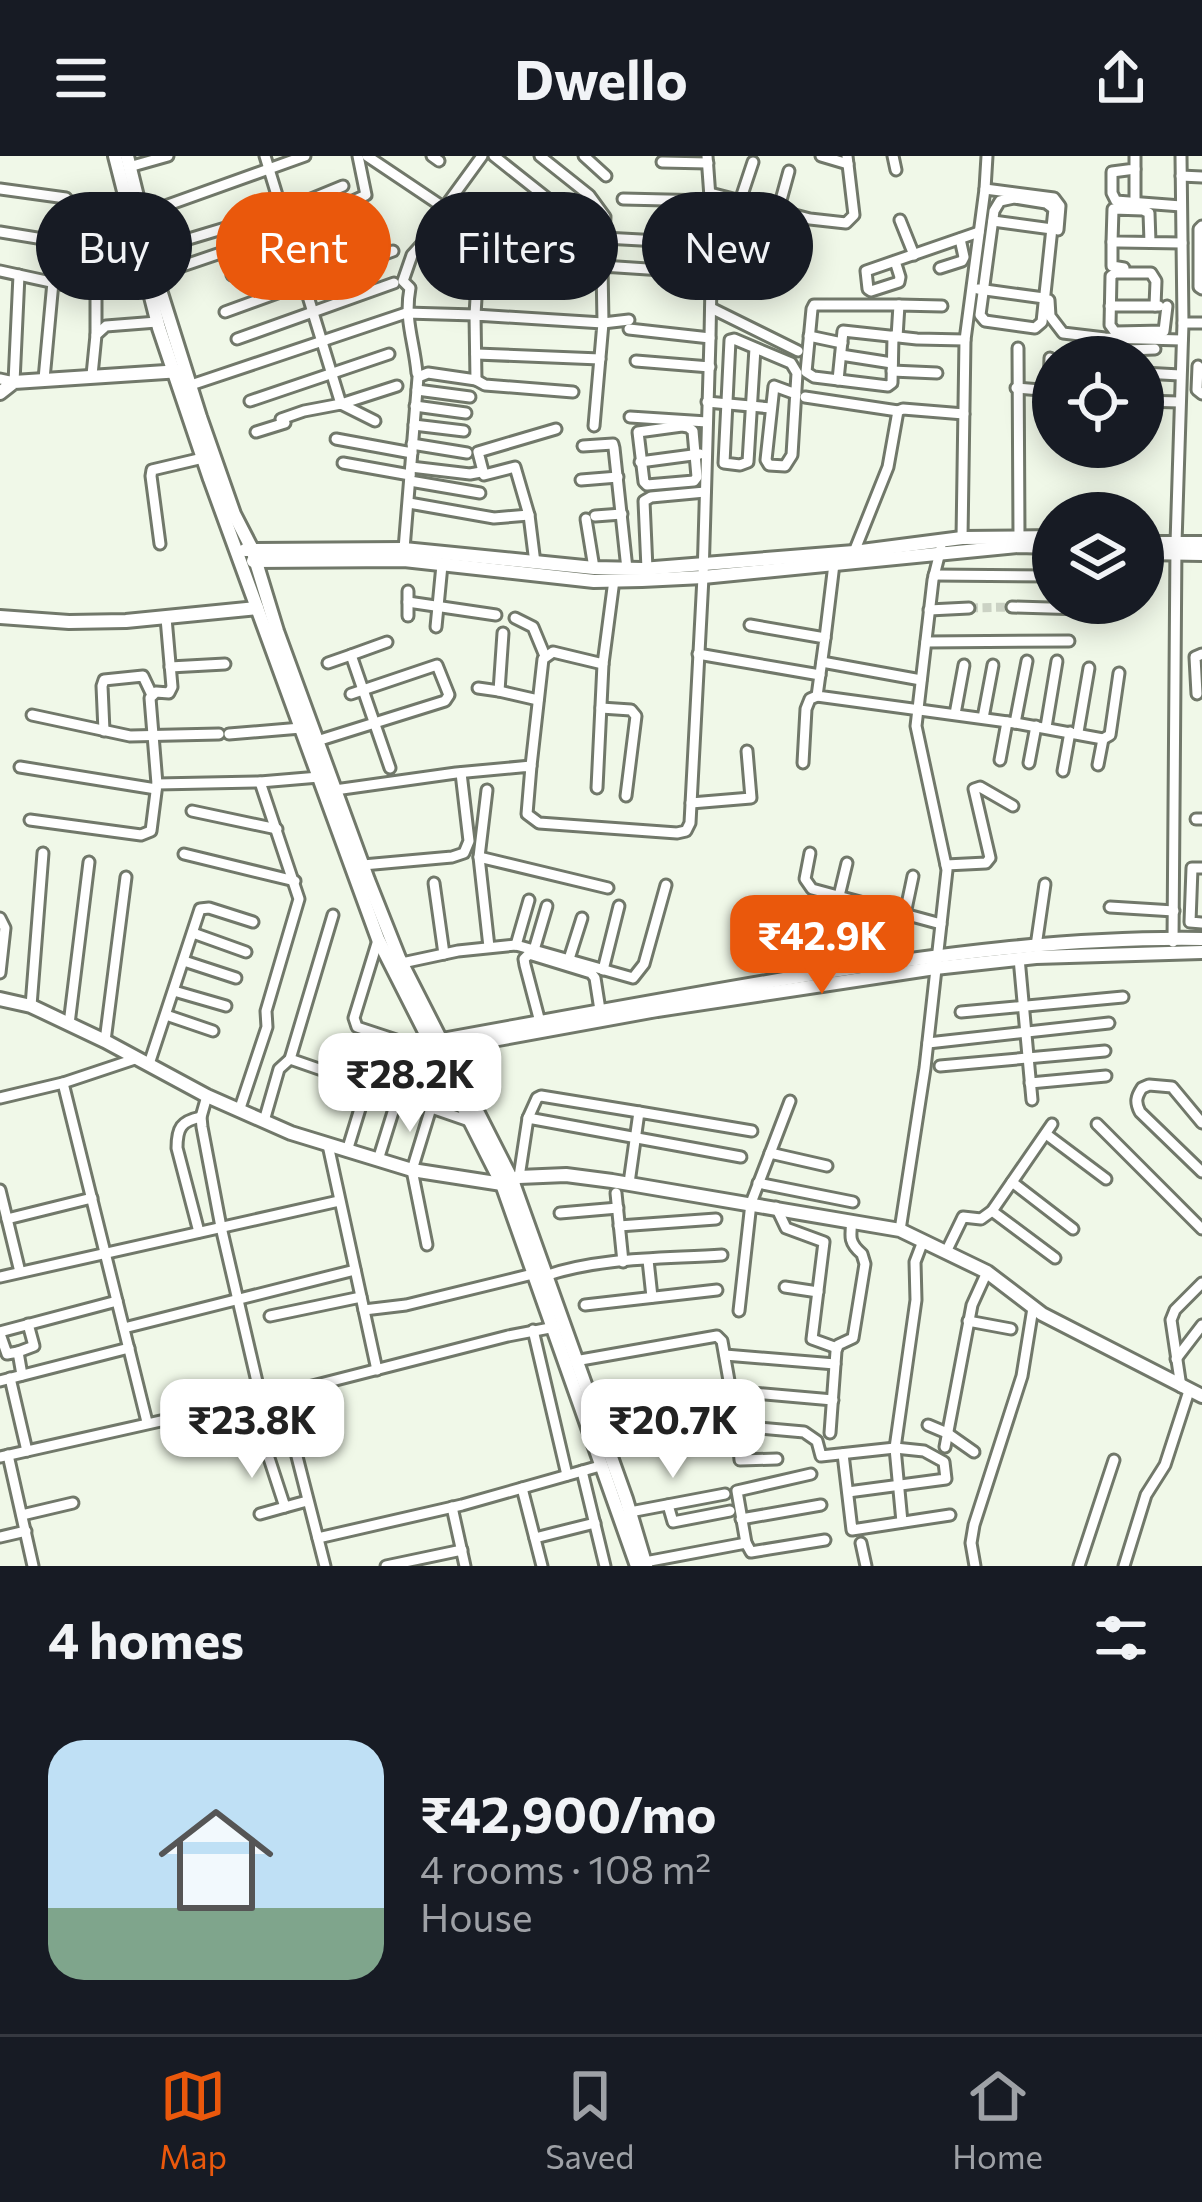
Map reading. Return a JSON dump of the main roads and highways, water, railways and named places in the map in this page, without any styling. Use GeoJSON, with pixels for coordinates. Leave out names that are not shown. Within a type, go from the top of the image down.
{"type":"FeatureCollection","features":[{"type":"Feature","properties":{"kind":"tunnel"},"geometry":{"type":"LineString","coordinates":[[969,608],[1012,607]]}}]}
